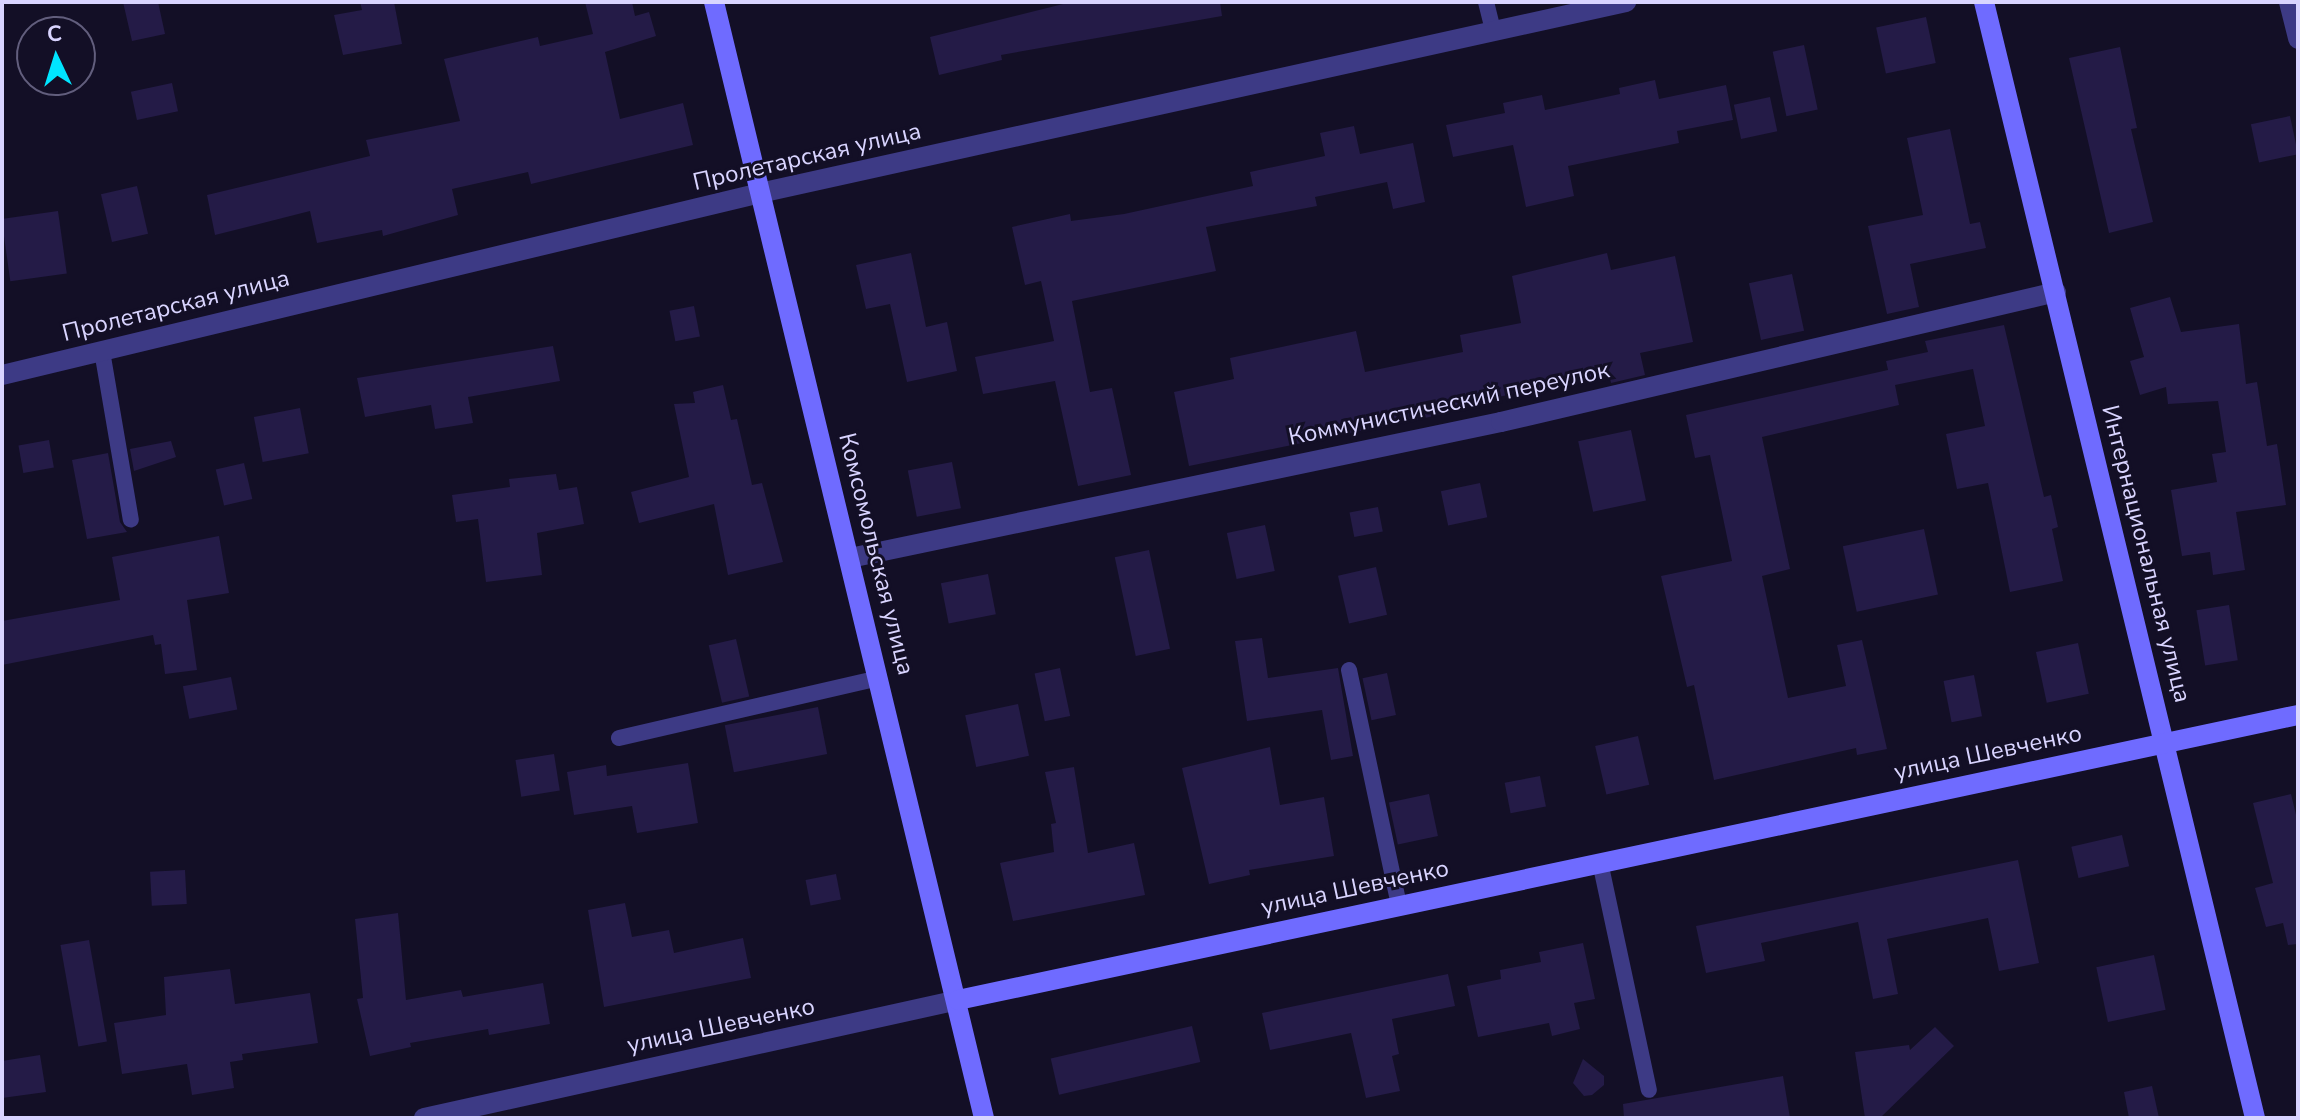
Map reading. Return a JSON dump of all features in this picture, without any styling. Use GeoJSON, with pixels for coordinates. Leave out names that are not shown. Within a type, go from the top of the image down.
{"type":"FeatureCollection","features":[{"type":"Feature","properties":{"kind":"street","name":"Комсомольская улица"},"geometry":{"type":"LineString","coordinates":[[714,2],[958,1000],[984,1118]]}},
{"type":"Feature","properties":{"kind":"street","name":"Пролетарская улица"},"geometry":{"type":"LineString","coordinates":[[2,375],[760,193],[1626,2]]}},
{"type":"Feature","properties":{"kind":"street","name":"Интернациональная улица"},"geometry":{"type":"LineString","coordinates":[[1984,2],[2255,1118]]}},
{"type":"Feature","properties":{"kind":"street"},"geometry":{"type":"LineString","coordinates":[[2289,2],[2298,39]]}},
{"type":"Feature","properties":{"kind":"street","name":"Коммунистический переулок"},"geometry":{"type":"LineString","coordinates":[[850,558],[1501,422],[2056,292]]}},
{"type":"Feature","properties":{"kind":"street","name":"улица Шевченко"},"geometry":{"type":"LineString","coordinates":[[424,1118],[1399,905],[2298,715]]}},
{"type":"Feature","properties":{"kind":"lane"},"geometry":{"type":"LineString","coordinates":[[1486,2],[1493,31]]}},
{"type":"Feature","properties":{"kind":"lane"},"geometry":{"type":"LineString","coordinates":[[102,351],[131,520]]}},
{"type":"Feature","properties":{"kind":"lane"},"geometry":{"type":"LineString","coordinates":[[1349,670],[1399,905]]}},
{"type":"Feature","properties":{"kind":"lane"},"geometry":{"type":"LineString","coordinates":[[619,738],[879,678]]}},
{"type":"Feature","properties":{"kind":"lane"},"geometry":{"type":"LineString","coordinates":[[1600,862],[1649,1090]]}},
{"type":"Feature","properties":{"kind":"building"},"geometry":{"type":"Polygon","coordinates":[[[123,2],[158,2],[165,34],[132,41],[123,2]]]}},
{"type":"Feature","properties":{"kind":"building"},"geometry":{"type":"Polygon","coordinates":[[[360,2],[394,2],[402,44],[343,55],[334,15],[362,10],[360,2]]]}},
{"type":"Feature","properties":{"kind":"building"},"geometry":{"type":"Polygon","coordinates":[[[585,2],[632,2],[635,16],[649,12],[656,36],[605,52],[620,119],[683,103],[693,145],[531,184],[528,172],[452,189],[458,215],[383,236],[382,230],[317,243],[310,211],[215,235],[207,195],[370,156],[366,140],[460,121],[444,59],[538,37],[540,46],[593,34],[585,2]]]}},
{"type":"Feature","properties":{"kind":"building"},"geometry":{"type":"Polygon","coordinates":[[[1071,2],[1220,2],[1222,16],[1001,55],[1002,60],[939,75],[930,37],[1071,2]]]}},
{"type":"Feature","properties":{"kind":"building"},"geometry":{"type":"Polygon","coordinates":[[[1926,17],[1936,63],[1886,74],[1876,28],[1926,17]]]}},
{"type":"Feature","properties":{"kind":"building"},"geometry":{"type":"Polygon","coordinates":[[[1804,45],[1818,110],[1786,116],[1773,52],[1804,45]]]}},
{"type":"Feature","properties":{"kind":"building"},"geometry":{"type":"Polygon","coordinates":[[[2120,47],[2137,128],[2131,129],[2153,222],[2109,233],[2069,58],[2120,47]]]}},
{"type":"Feature","properties":{"kind":"building"},"geometry":{"type":"Polygon","coordinates":[[[1655,80],[1659,99],[1726,85],[1733,120],[1677,131],[1679,143],[1568,166],[1574,196],[1526,207],[1513,145],[1453,157],[1446,125],[1505,113],[1503,103],[1542,95],[1545,110],[1620,94],[1619,88],[1655,80]]]}},
{"type":"Feature","properties":{"kind":"building"},"geometry":{"type":"Polygon","coordinates":[[[172,83],[178,111],[137,120],[131,92],[172,83]]]}},
{"type":"Feature","properties":{"kind":"building"},"geometry":{"type":"Polygon","coordinates":[[[1770,97],[1777,131],[1741,139],[1734,105],[1770,97]]]}},
{"type":"Feature","properties":{"kind":"building"},"geometry":{"type":"Polygon","coordinates":[[[2290,116],[2298,154],[2259,162],[2251,124],[2290,116]]]}},
{"type":"Feature","properties":{"kind":"building"},"geometry":{"type":"Polygon","coordinates":[[[1354,126],[1360,154],[1413,143],[1425,202],[1393,209],[1387,182],[1315,197],[1317,206],[1206,227],[1216,271],[1072,301],[1090,392],[1112,388],[1131,475],[1078,486],[1055,381],[983,394],[975,357],[1054,341],[1041,281],[1025,285],[1012,227],[1070,214],[1071,221],[1124,214],[1253,186],[1250,172],[1325,156],[1320,133],[1354,126]]]}},
{"type":"Feature","properties":{"kind":"building"},"geometry":{"type":"Polygon","coordinates":[[[1950,129],[1970,224],[1980,222],[1986,248],[1910,264],[1919,307],[1887,314],[1868,226],[1923,215],[1907,138],[1950,129]]]}},
{"type":"Feature","properties":{"kind":"building"},"geometry":{"type":"Polygon","coordinates":[[[137,186],[148,234],[112,242],[101,194],[137,186]]]}},
{"type":"Feature","properties":{"kind":"building"},"geometry":{"type":"Polygon","coordinates":[[[58,211],[67,273],[10,281],[2,219],[58,211]]]}},
{"type":"Feature","properties":{"kind":"building"},"geometry":{"type":"Polygon","coordinates":[[[911,253],[926,327],[947,322],[957,371],[907,382],[890,304],[866,309],[856,265],[911,253]]]}},
{"type":"Feature","properties":{"kind":"building"},"geometry":{"type":"Polygon","coordinates":[[[1607,253],[1611,270],[1675,256],[1693,342],[1640,353],[1645,375],[1611,383],[1609,373],[1443,409],[1444,414],[1189,466],[1174,392],[1234,379],[1230,358],[1356,331],[1365,372],[1463,352],[1460,335],[1521,323],[1512,276],[1607,253]]]}},
{"type":"Feature","properties":{"kind":"building"},"geometry":{"type":"Polygon","coordinates":[[[1792,274],[1804,331],[1761,340],[1749,283],[1792,274]]]}},
{"type":"Feature","properties":{"kind":"building"},"geometry":{"type":"Polygon","coordinates":[[[2170,297],[2181,332],[2239,324],[2246,384],[2257,382],[2267,446],[2277,444],[2286,505],[2236,512],[2245,570],[2213,575],[2210,552],[2182,556],[2171,490],[2217,482],[2212,454],[2226,452],[2218,401],[2168,404],[2166,387],[2140,395],[2130,361],[2144,357],[2130,308],[2170,297]]]}},
{"type":"Feature","properties":{"kind":"building"},"geometry":{"type":"Polygon","coordinates":[[[694,306],[700,336],[675,341],[669,311],[694,306]]]}},
{"type":"Feature","properties":{"kind":"building"},"geometry":{"type":"Polygon","coordinates":[[[2004,325],[2044,497],[2051,495],[2058,527],[2052,529],[2063,581],[2010,592],[1988,483],[1957,489],[1946,434],[1985,426],[1973,369],[1895,385],[1899,405],[1762,437],[1790,569],[1762,576],[1788,698],[1846,686],[1837,645],[1862,640],[1887,749],[1857,755],[1856,748],[1714,780],[1694,685],[1687,687],[1661,576],[1732,561],[1710,455],[1695,458],[1686,415],[1888,370],[1886,361],[1928,352],[1925,341],[2004,325]]]}},
{"type":"Feature","properties":{"kind":"building"},"geometry":{"type":"Polygon","coordinates":[[[553,346],[560,381],[468,397],[473,423],[435,429],[431,405],[365,417],[357,378],[553,346]]]}},
{"type":"Feature","properties":{"kind":"building"},"geometry":{"type":"Polygon","coordinates":[[[723,385],[731,420],[737,419],[752,485],[762,483],[783,562],[728,575],[714,504],[639,523],[631,492],[689,477],[674,404],[695,403],[693,392],[723,385]]]}},
{"type":"Feature","properties":{"kind":"building"},"geometry":{"type":"Polygon","coordinates":[[[300,408],[309,453],[263,462],[254,417],[300,408]]]}},
{"type":"Feature","properties":{"kind":"building"},"geometry":{"type":"Polygon","coordinates":[[[1631,430],[1646,500],[1593,512],[1578,441],[1631,430]]]}},
{"type":"Feature","properties":{"kind":"building"},"geometry":{"type":"Polygon","coordinates":[[[49,440],[54,468],[23,473],[18,445],[49,440]]]}},
{"type":"Feature","properties":{"kind":"building"},"geometry":{"type":"Polygon","coordinates":[[[171,441],[176,457],[134,471],[130,449],[171,441]]]}},
{"type":"Feature","properties":{"kind":"building"},"geometry":{"type":"Polygon","coordinates":[[[108,453],[120,522],[127,532],[87,539],[72,460],[108,453]]]}},
{"type":"Feature","properties":{"kind":"building"},"geometry":{"type":"Polygon","coordinates":[[[952,462],[961,508],[917,517],[908,471],[952,462]]]}},
{"type":"Feature","properties":{"kind":"building"},"geometry":{"type":"Polygon","coordinates":[[[244,463],[252,499],[224,506],[216,470],[244,463]]]}},
{"type":"Feature","properties":{"kind":"building"},"geometry":{"type":"Polygon","coordinates":[[[556,474],[559,490],[577,487],[584,524],[537,533],[542,575],[486,582],[478,519],[456,522],[452,495],[510,487],[509,479],[556,474]]]}},
{"type":"Feature","properties":{"kind":"building"},"geometry":{"type":"Polygon","coordinates":[[[1480,483],[1487,517],[1448,526],[1441,491],[1480,483]]]}},
{"type":"Feature","properties":{"kind":"building"},"geometry":{"type":"Polygon","coordinates":[[[1378,507],[1383,532],[1354,537],[1350,513],[1378,507]]]}},
{"type":"Feature","properties":{"kind":"building"},"geometry":{"type":"Polygon","coordinates":[[[1265,525],[1275,571],[1237,579],[1227,533],[1265,525]]]}},
{"type":"Feature","properties":{"kind":"building"},"geometry":{"type":"Polygon","coordinates":[[[1924,529],[1938,595],[1857,612],[1843,546],[1924,529]]]}},
{"type":"Feature","properties":{"kind":"building"},"geometry":{"type":"Polygon","coordinates":[[[219,536],[229,593],[187,600],[197,670],[165,674],[161,644],[155,645],[153,635],[2,665],[2,621],[120,600],[112,557],[219,536]]]}},
{"type":"Feature","properties":{"kind":"building"},"geometry":{"type":"Polygon","coordinates":[[[1149,550],[1170,649],[1136,656],[1115,557],[1149,550]]]}},
{"type":"Feature","properties":{"kind":"building"},"geometry":{"type":"Polygon","coordinates":[[[1376,567],[1387,615],[1349,624],[1338,576],[1376,567]]]}},
{"type":"Feature","properties":{"kind":"building"},"geometry":{"type":"Polygon","coordinates":[[[988,574],[996,614],[949,623],[941,583],[988,574]]]}},
{"type":"Feature","properties":{"kind":"building"},"geometry":{"type":"Polygon","coordinates":[[[2229,605],[2238,660],[2205,665],[2196,610],[2229,605]]]}},
{"type":"Feature","properties":{"kind":"building"},"geometry":{"type":"Polygon","coordinates":[[[1262,638],[1268,678],[1338,668],[1353,756],[1331,760],[1322,710],[1247,721],[1235,641],[1262,638]]]}},
{"type":"Feature","properties":{"kind":"building"},"geometry":{"type":"Polygon","coordinates":[[[736,639],[749,696],[722,703],[709,645],[736,639]]]}},
{"type":"Feature","properties":{"kind":"building"},"geometry":{"type":"Polygon","coordinates":[[[2078,643],[2089,694],[2047,703],[2036,652],[2078,643]]]}},
{"type":"Feature","properties":{"kind":"building"},"geometry":{"type":"Polygon","coordinates":[[[1060,668],[1070,716],[1045,721],[1035,673],[1060,668]]]}},
{"type":"Feature","properties":{"kind":"building"},"geometry":{"type":"Polygon","coordinates":[[[1387,673],[1396,715],[1371,720],[1363,678],[1387,673]]]}},
{"type":"Feature","properties":{"kind":"building"},"geometry":{"type":"Polygon","coordinates":[[[1974,675],[1982,716],[1952,722],[1944,681],[1974,675]]]}},
{"type":"Feature","properties":{"kind":"building"},"geometry":{"type":"Polygon","coordinates":[[[231,677],[237,709],[189,719],[183,686],[231,677]]]}},
{"type":"Feature","properties":{"kind":"building"},"geometry":{"type":"Polygon","coordinates":[[[1018,704],[1029,756],[976,767],[965,715],[1018,704]]]}},
{"type":"Feature","properties":{"kind":"building"},"geometry":{"type":"Polygon","coordinates":[[[818,707],[827,754],[734,772],[725,725],[818,707]]]}},
{"type":"Feature","properties":{"kind":"building"},"geometry":{"type":"Polygon","coordinates":[[[1638,736],[1649,785],[1606,795],[1595,746],[1638,736]]]}},
{"type":"Feature","properties":{"kind":"building"},"geometry":{"type":"Polygon","coordinates":[[[1270,747],[1280,805],[1324,797],[1334,856],[1249,870],[1250,875],[1209,884],[1182,768],[1270,747]]]}},
{"type":"Feature","properties":{"kind":"building"},"geometry":{"type":"Polygon","coordinates":[[[554,754],[560,791],[521,797],[515,760],[554,754]]]}},
{"type":"Feature","properties":{"kind":"building"},"geometry":{"type":"Polygon","coordinates":[[[688,763],[698,823],[637,833],[632,806],[574,815],[567,772],[606,765],[607,776],[688,763]]]}},
{"type":"Feature","properties":{"kind":"building"},"geometry":{"type":"Polygon","coordinates":[[[1074,767],[1088,853],[1134,843],[1145,895],[1013,921],[1000,863],[1054,852],[1051,824],[1056,823],[1045,772],[1074,767]]]}},
{"type":"Feature","properties":{"kind":"building"},"geometry":{"type":"Polygon","coordinates":[[[1540,776],[1546,806],[1511,813],[1505,783],[1540,776]]]}},
{"type":"Feature","properties":{"kind":"building"},"geometry":{"type":"Polygon","coordinates":[[[1429,794],[1438,836],[1398,845],[1389,803],[1429,794]]]}},
{"type":"Feature","properties":{"kind":"building"},"geometry":{"type":"Polygon","coordinates":[[[2291,794],[2298,823],[2298,944],[2288,945],[2283,923],[2266,927],[2255,888],[2273,883],[2253,803],[2291,794]]]}},
{"type":"Feature","properties":{"kind":"building"},"geometry":{"type":"Polygon","coordinates":[[[2122,835],[2129,866],[2079,878],[2071,847],[2122,835]]]}},
{"type":"Feature","properties":{"kind":"building"},"geometry":{"type":"Polygon","coordinates":[[[2018,860],[2039,963],[1999,971],[1988,918],[1887,939],[1898,994],[1873,999],[1858,922],[1761,943],[1765,961],[1706,973],[1696,926],[2018,860]]]}},
{"type":"Feature","properties":{"kind":"building"},"geometry":{"type":"Polygon","coordinates":[[[185,870],[187,904],[152,906],[150,872],[185,870]]]}},
{"type":"Feature","properties":{"kind":"building"},"geometry":{"type":"Polygon","coordinates":[[[836,874],[841,900],[811,905],[806,880],[836,874]]]}},
{"type":"Feature","properties":{"kind":"building"},"geometry":{"type":"Polygon","coordinates":[[[625,903],[632,937],[669,930],[674,953],[743,938],[751,978],[604,1007],[588,910],[625,903]]]}},
{"type":"Feature","properties":{"kind":"building"},"geometry":{"type":"Polygon","coordinates":[[[398,913],[406,1000],[461,990],[463,997],[543,983],[550,1024],[489,1035],[488,1029],[410,1043],[411,1047],[370,1056],[357,999],[363,998],[355,919],[398,913]]]}},
{"type":"Feature","properties":{"kind":"building"},"geometry":{"type":"Polygon","coordinates":[[[89,940],[107,1041],[78,1046],[60,945],[89,940]]]}},
{"type":"Feature","properties":{"kind":"building"},"geometry":{"type":"Polygon","coordinates":[[[1583,943],[1595,999],[1574,1003],[1580,1029],[1552,1036],[1549,1023],[1478,1037],[1467,986],[1501,979],[1500,970],[1541,962],[1539,952],[1583,943]]]}},
{"type":"Feature","properties":{"kind":"building"},"geometry":{"type":"Polygon","coordinates":[[[2154,955],[2166,1010],[2108,1022],[2096,967],[2154,955]]]}},
{"type":"Feature","properties":{"kind":"building"},"geometry":{"type":"Polygon","coordinates":[[[230,969],[235,1004],[310,993],[318,1043],[242,1054],[243,1060],[230,1062],[234,1088],[192,1095],[187,1064],[122,1074],[114,1023],[166,1015],[164,977],[230,969]]]}},
{"type":"Feature","properties":{"kind":"building"},"geometry":{"type":"Polygon","coordinates":[[[1448,974],[1455,1006],[1392,1019],[1399,1054],[1392,1056],[1400,1091],[1366,1098],[1351,1033],[1270,1050],[1262,1013],[1448,974]]]}},
{"type":"Feature","properties":{"kind":"building"},"geometry":{"type":"Polygon","coordinates":[[[1192,1026],[1200,1062],[1059,1095],[1051,1059],[1192,1026]]]}},
{"type":"Feature","properties":{"kind":"building"},"geometry":{"type":"Polygon","coordinates":[[[1935,1027],[1954,1046],[1880,1118],[1865,1118],[1855,1052],[1909,1045],[1910,1050],[1935,1027]]]}},
{"type":"Feature","properties":{"kind":"building"},"geometry":{"type":"Polygon","coordinates":[[[40,1055],[46,1092],[2,1098],[2,1061],[40,1055]]]}},
{"type":"Feature","properties":{"kind":"building"},"geometry":{"type":"Polygon","coordinates":[[[1583,1059],[1604,1076],[1604,1085],[1592,1095],[1584,1096],[1573,1083],[1583,1059]]]}},
{"type":"Feature","properties":{"kind":"building"},"geometry":{"type":"Polygon","coordinates":[[[1783,1076],[1790,1118],[1624,1118],[1623,1104],[1783,1076]]]}},
{"type":"Feature","properties":{"kind":"building"},"geometry":{"type":"Polygon","coordinates":[[[2152,1086],[2159,1118],[2129,1118],[2124,1092],[2152,1086]]]}}]}
